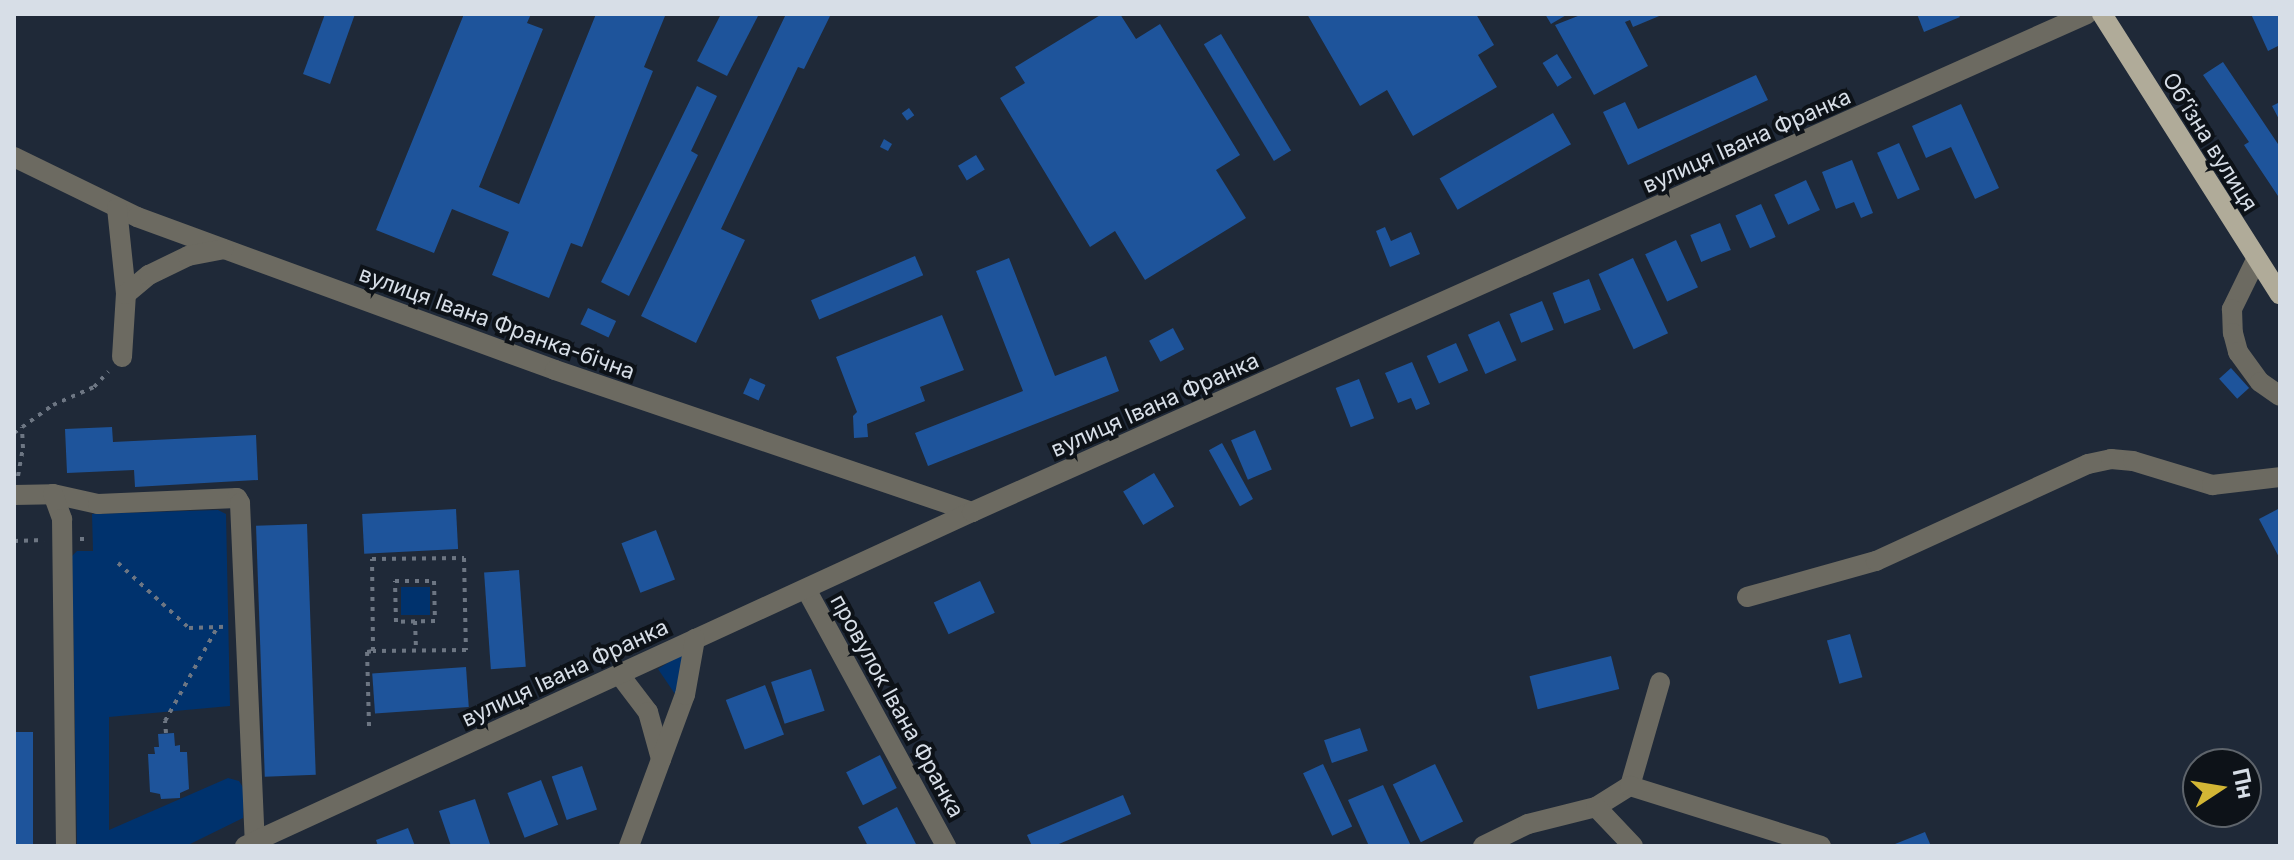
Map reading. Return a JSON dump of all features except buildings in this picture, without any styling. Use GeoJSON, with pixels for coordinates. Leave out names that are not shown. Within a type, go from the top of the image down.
{"type":"FeatureCollection","features":[{"type":"Feature","properties":{"kind":"main road","name":"Обʼїзна вулиця"},"geometry":{"type":"LineString","coordinates":[[2102,14],[2280,294]]}},
{"type":"Feature","properties":{"kind":"street","name":"вулиця Івана Франка"},"geometry":{"type":"LineString","coordinates":[[250,844],[972,512],[2087,14]]}},
{"type":"Feature","properties":{"kind":"street","name":"вулиця Івана Франка-бічна"},"geometry":{"type":"LineString","coordinates":[[14,157],[117,208],[223,249],[555,370],[972,512]]}},
{"type":"Feature","properties":{"kind":"street"},"geometry":{"type":"LineString","coordinates":[[117,208],[126,294],[122,357]]}},
{"type":"Feature","properties":{"kind":"street"},"geometry":{"type":"LineString","coordinates":[[126,294],[149,275],[188,256],[223,249]]}},
{"type":"Feature","properties":{"kind":"street"},"geometry":{"type":"LineString","coordinates":[[2256,260],[2232,309],[2233,333],[2238,352],[2253,372],[2280,396]]}},
{"type":"Feature","properties":{"kind":"street"},"geometry":{"type":"LineString","coordinates":[[1747,597],[1876,561],[2088,464],[2111,459],[2133,461],[2212,485],[2280,477]]}},
{"type":"Feature","properties":{"kind":"street"},"geometry":{"type":"LineString","coordinates":[[15,489],[98,504],[237,498],[240,503],[246,627],[250,844]]}},
{"type":"Feature","properties":{"kind":"street"},"geometry":{"type":"LineString","coordinates":[[53,494],[62,519],[66,846]]}},
{"type":"Feature","properties":{"kind":"street","name":"провулок Івана Франка"},"geometry":{"type":"LineString","coordinates":[[806,589],[946,846]]}},
{"type":"Feature","properties":{"kind":"street"},"geometry":{"type":"LineString","coordinates":[[629,846],[685,695],[695,639]]}},
{"type":"Feature","properties":{"kind":"street"},"geometry":{"type":"LineString","coordinates":[[619,674],[648,712],[661,759]]}},
{"type":"Feature","properties":{"kind":"street"},"geometry":{"type":"LineString","coordinates":[[1483,846],[1528,824],[1596,807],[1630,786],[1660,682]]}},
{"type":"Feature","properties":{"kind":"street"},"geometry":{"type":"LineString","coordinates":[[1630,786],[1821,846]]}},
{"type":"Feature","properties":{"kind":"street"},"geometry":{"type":"LineString","coordinates":[[1596,807],[1633,846]]}},
{"type":"Feature","properties":{"kind":"path"},"geometry":{"type":"LineString","coordinates":[[14,433],[53,405],[94,387],[122,357]]}},
{"type":"Feature","properties":{"kind":"path"},"geometry":{"type":"LineString","coordinates":[[15,489],[23,448],[22,427]]}},
{"type":"Feature","properties":{"kind":"path"},"geometry":{"type":"LineString","coordinates":[[369,726],[367,652],[466,650],[464,558],[372,559],[373,651]]}},
{"type":"Feature","properties":{"kind":"path"},"geometry":{"type":"LineString","coordinates":[[118,563],[189,628],[246,627]]}},
{"type":"Feature","properties":{"kind":"path"},"geometry":{"type":"LineString","coordinates":[[395,581],[434,581],[435,621],[415,621],[396,622],[395,581]]}},
{"type":"Feature","properties":{"kind":"path"},"geometry":{"type":"LineString","coordinates":[[415,621],[416,651]]}},
{"type":"Feature","properties":{"kind":"path"},"geometry":{"type":"LineString","coordinates":[[166,733],[165,721],[217,628]]}},
{"type":"Feature","properties":{"kind":"shaded area"},"geometry":{"type":"Polygon","coordinates":[[[218,510],[226,514],[230,706],[109,717],[109,830],[228,778],[239,781],[244,789],[243,818],[186,846],[77,846],[72,556],[77,551],[93,551],[92,514],[218,510]]]}},
{"type":"Feature","properties":{"kind":"shaded area"},"geometry":{"type":"Polygon","coordinates":[[[401,587],[430,587],[430,615],[401,615],[401,587]]]}},
{"type":"Feature","properties":{"kind":"shaded area"},"geometry":{"type":"Polygon","coordinates":[[[688,650],[677,697],[658,669],[688,650]]]}}]}
